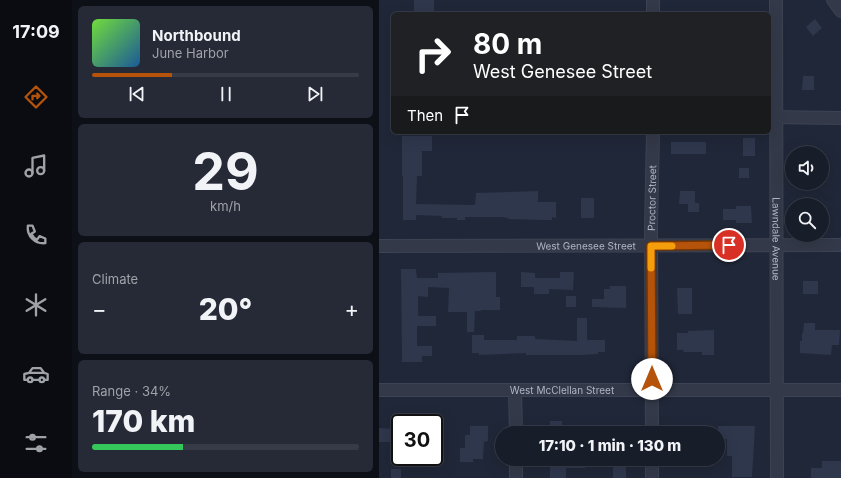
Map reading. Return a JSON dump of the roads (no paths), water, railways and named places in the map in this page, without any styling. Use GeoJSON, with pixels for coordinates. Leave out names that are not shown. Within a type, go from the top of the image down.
{"type":"FeatureCollection","features":[{"type":"Feature","properties":{"kind":"street"},"geometry":{"type":"LineString","coordinates":[[653,0],[653,12]]}},
{"type":"Feature","properties":{"kind":"street","name":"Lawndale Avenue"},"geometry":{"type":"LineString","coordinates":[[776,0],[773,117],[777,245],[777,478]]}},
{"type":"Feature","properties":{"kind":"street"},"geometry":{"type":"LineString","coordinates":[[833,0],[841,11]]}},
{"type":"Feature","properties":{"kind":"street"},"geometry":{"type":"LineString","coordinates":[[773,117],[841,118]]}},
{"type":"Feature","properties":{"kind":"street","name":"Proctor Street"},"geometry":{"type":"LineString","coordinates":[[652,426],[651,246],[653,134]]}},
{"type":"Feature","properties":{"kind":"street","name":"West Genesee Street"},"geometry":{"type":"LineString","coordinates":[[379,246],[841,245]]}},
{"type":"Feature","properties":{"kind":"street","name":"West McClellan Street"},"geometry":{"type":"LineString","coordinates":[[379,390],[841,390]]}},
{"type":"Feature","properties":{"kind":"street"},"geometry":{"type":"LineString","coordinates":[[515,390],[515,426]]}},
{"type":"Feature","properties":{"kind":"street"},"geometry":{"type":"LineString","coordinates":[[516,466],[516,478]]}},
{"type":"Feature","properties":{"kind":"street"},"geometry":{"type":"LineString","coordinates":[[652,466],[652,478]]}}]}
